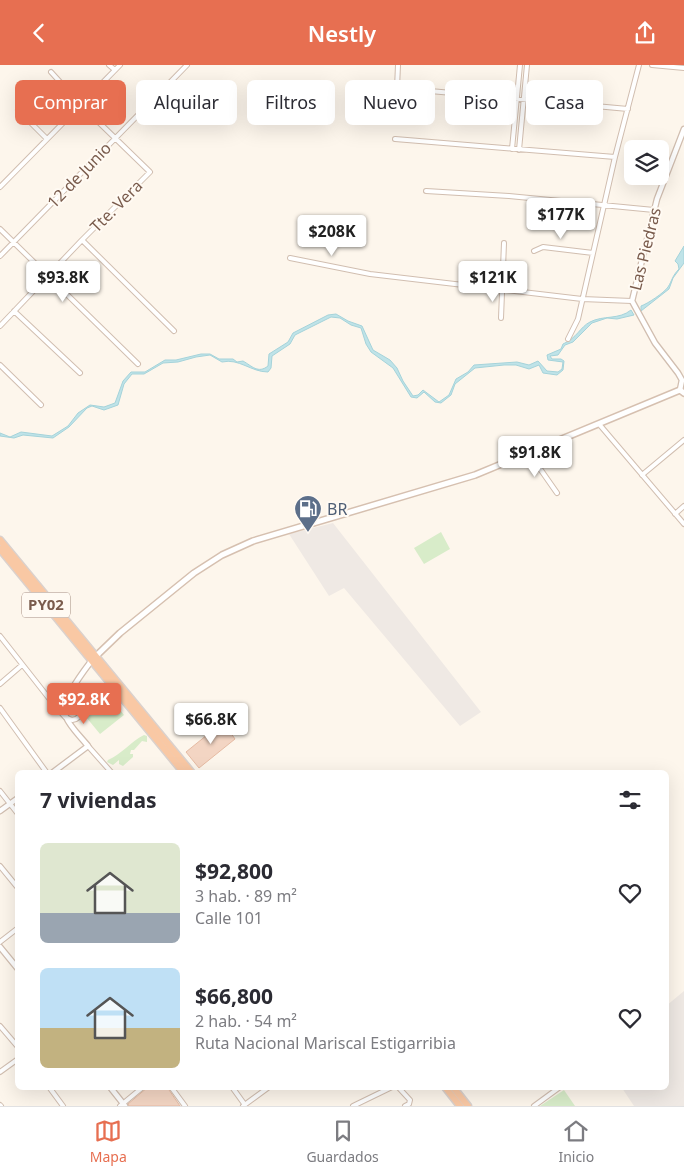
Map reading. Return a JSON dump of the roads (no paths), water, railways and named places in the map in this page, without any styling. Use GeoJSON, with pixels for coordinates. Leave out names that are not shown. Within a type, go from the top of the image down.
{"type":"FeatureCollection","features":[{"type":"Feature","properties":{"kind":"highway","name":"PY02"},"geometry":{"type":"LineString","coordinates":[[0,540],[94,658],[115,689],[182,770]]}},
{"type":"Feature","properties":{"kind":"highway","name":"PY02"},"geometry":{"type":"LineString","coordinates":[[0,549],[189,770]]}},
{"type":"Feature","properties":{"kind":"highway"},"geometry":{"type":"LineString","coordinates":[[447,1090],[460,1106]]}},
{"type":"Feature","properties":{"kind":"highway"},"geometry":{"type":"LineString","coordinates":[[455,1090],[468,1106]]}},
{"type":"Feature","properties":{"kind":"main road"},"geometry":{"type":"LineString","coordinates":[[94,658],[172,590],[222,555],[260,539],[475,475],[652,401],[682,392]]}},
{"type":"Feature","properties":{"kind":"street"},"geometry":{"type":"LineString","coordinates":[[109,65],[115,71]]}},
{"type":"Feature","properties":{"kind":"street"},"geometry":{"type":"LineString","coordinates":[[106,80],[120,65]]}},
{"type":"Feature","properties":{"kind":"street","name":"12 de Junio"},"geometry":{"type":"LineString","coordinates":[[0,256],[187,65]]}},
{"type":"Feature","properties":{"kind":"street"},"geometry":{"type":"LineString","coordinates":[[398,65],[397,88],[445,92]]}},
{"type":"Feature","properties":{"kind":"street"},"geometry":{"type":"LineString","coordinates":[[520,65],[516,99],[628,109]]}},
{"type":"Feature","properties":{"kind":"street"},"geometry":{"type":"LineString","coordinates":[[519,150],[527,65]]}},
{"type":"Feature","properties":{"kind":"street"},"geometry":{"type":"LineString","coordinates":[[568,339],[575,329],[615,157],[640,65]]}},
{"type":"Feature","properties":{"kind":"street"},"geometry":{"type":"LineString","coordinates":[[652,65],[684,68]]}},
{"type":"Feature","properties":{"kind":"street"},"geometry":{"type":"LineString","coordinates":[[51,72],[58,80]]}},
{"type":"Feature","properties":{"kind":"street"},"geometry":{"type":"LineString","coordinates":[[33,125],[47,139]]}},
{"type":"Feature","properties":{"kind":"street"},"geometry":{"type":"LineString","coordinates":[[0,187],[61,125]]}},
{"type":"Feature","properties":{"kind":"street"},"geometry":{"type":"LineString","coordinates":[[102,125],[115,137]]}},
{"type":"Feature","properties":{"kind":"street"},"geometry":{"type":"LineString","coordinates":[[512,149],[514,125]]}},
{"type":"Feature","properties":{"kind":"street","name":"Las Piedras"},"geometry":{"type":"LineString","coordinates":[[682,392],[682,380],[656,343],[632,301],[654,210],[684,132]]}},
{"type":"Feature","properties":{"kind":"street","name":"Tte. Vera"},"geometry":{"type":"LineString","coordinates":[[0,326],[149,173],[150,170],[115,137]]}},
{"type":"Feature","properties":{"kind":"street"},"geometry":{"type":"LineString","coordinates":[[395,139],[615,157]]}},
{"type":"Feature","properties":{"kind":"street"},"geometry":{"type":"LineString","coordinates":[[426,191],[604,204],[654,210]]}},
{"type":"Feature","properties":{"kind":"street"},"geometry":{"type":"LineString","coordinates":[[0,229],[138,364]]}},
{"type":"Feature","properties":{"kind":"street"},"geometry":{"type":"LineString","coordinates":[[82,240],[174,331]]}},
{"type":"Feature","properties":{"kind":"street"},"geometry":{"type":"LineString","coordinates":[[501,318],[504,243]]}},
{"type":"Feature","properties":{"kind":"street"},"geometry":{"type":"LineString","coordinates":[[534,251],[543,247],[593,253]]}},
{"type":"Feature","properties":{"kind":"street"},"geometry":{"type":"LineString","coordinates":[[290,258],[370,274],[582,299],[632,301]]}},
{"type":"Feature","properties":{"kind":"street"},"geometry":{"type":"LineString","coordinates":[[14,311],[80,373]]}},
{"type":"Feature","properties":{"kind":"street"},"geometry":{"type":"LineString","coordinates":[[0,365],[41,405]]}},
{"type":"Feature","properties":{"kind":"street"},"geometry":{"type":"LineString","coordinates":[[599,424],[684,524]]}},
{"type":"Feature","properties":{"kind":"street"},"geometry":{"type":"LineString","coordinates":[[642,475],[684,440]]}},
{"type":"Feature","properties":{"kind":"street"},"geometry":{"type":"LineString","coordinates":[[529,453],[557,493]]}},
{"type":"Feature","properties":{"kind":"street"},"geometry":{"type":"LineString","coordinates":[[675,514],[684,506]]}},
{"type":"Feature","properties":{"kind":"street"},"geometry":{"type":"LineString","coordinates":[[0,636],[109,770]]}},
{"type":"Feature","properties":{"kind":"street"},"geometry":{"type":"LineString","coordinates":[[66,717],[66,706],[76,681],[94,658]]}},
{"type":"Feature","properties":{"kind":"street"},"geometry":{"type":"LineString","coordinates":[[0,684],[22,665]]}},
{"type":"Feature","properties":{"kind":"street"},"geometry":{"type":"LineString","coordinates":[[66,717],[72,720],[76,719],[115,689]]}},
{"type":"Feature","properties":{"kind":"street"},"geometry":{"type":"LineString","coordinates":[[0,708],[45,770]]}},
{"type":"Feature","properties":{"kind":"street"},"geometry":{"type":"LineString","coordinates":[[56,770],[88,746]]}},
{"type":"Feature","properties":{"kind":"street"},"geometry":{"type":"LineString","coordinates":[[0,791],[15,810]]}},
{"type":"Feature","properties":{"kind":"street"},"geometry":{"type":"LineString","coordinates":[[0,811],[15,800]]}},
{"type":"Feature","properties":{"kind":"street"},"geometry":{"type":"LineString","coordinates":[[0,866],[15,884]]}},
{"type":"Feature","properties":{"kind":"street"},"geometry":{"type":"LineString","coordinates":[[0,942],[15,930]]}},
{"type":"Feature","properties":{"kind":"street"},"geometry":{"type":"LineString","coordinates":[[0,947],[15,965]]}},
{"type":"Feature","properties":{"kind":"street"},"geometry":{"type":"LineString","coordinates":[[0,1026],[15,1044]]}},
{"type":"Feature","properties":{"kind":"street"},"geometry":{"type":"LineString","coordinates":[[0,1072],[15,1061]]}},
{"type":"Feature","properties":{"kind":"street"},"geometry":{"type":"LineString","coordinates":[[51,1090],[63,1106]]}},
{"type":"Feature","properties":{"kind":"street"},"geometry":{"type":"LineString","coordinates":[[112,1090],[122,1105],[140,1090]]}},
{"type":"Feature","properties":{"kind":"street"},"geometry":{"type":"LineString","coordinates":[[173,1090],[185,1106]]}},
{"type":"Feature","properties":{"kind":"street"},"geometry":{"type":"LineString","coordinates":[[234,1090],[244,1105],[265,1090]]}},
{"type":"Feature","properties":{"kind":"street"},"geometry":{"type":"LineString","coordinates":[[353,1106],[386,1090]]}},
{"type":"Feature","properties":{"kind":"street"},"geometry":{"type":"LineString","coordinates":[[401,1090],[410,1100],[409,1104],[405,1106]]}},
{"type":"Feature","properties":{"kind":"street"},"geometry":{"type":"LineString","coordinates":[[534,1106],[556,1090]]}},
{"type":"Feature","properties":{"kind":"water"},"geometry":{"type":"Polygon","coordinates":[[[684,246],[684,263],[673,278],[669,289],[641,311],[641,306],[655,298],[668,287],[673,276],[679,269],[675,261],[684,246]]]}},
{"type":"Feature","properties":{"kind":"water"},"geometry":{"type":"Polygon","coordinates":[[[631,310],[634,315],[617,319],[607,318],[592,323],[573,342],[565,345],[558,355],[550,356],[552,359],[564,361],[563,370],[557,375],[543,373],[539,365],[529,369],[516,365],[475,368],[455,384],[451,395],[441,403],[435,402],[424,392],[417,398],[411,397],[393,368],[371,352],[366,344],[361,328],[351,325],[340,318],[331,317],[295,335],[290,344],[272,356],[271,368],[268,372],[256,370],[240,363],[222,362],[210,355],[178,362],[163,363],[144,374],[132,374],[124,384],[118,405],[104,410],[92,406],[87,408],[69,427],[53,438],[23,435],[14,438],[0,436],[0,433],[10,437],[21,432],[52,436],[68,426],[78,413],[90,405],[104,407],[115,403],[123,381],[131,372],[145,372],[165,360],[210,354],[219,359],[243,361],[258,369],[264,368],[268,366],[269,354],[288,342],[293,333],[328,315],[336,314],[362,326],[373,350],[390,360],[397,368],[413,396],[418,395],[423,390],[439,402],[449,395],[456,379],[468,372],[474,365],[517,362],[529,365],[538,361],[547,371],[558,372],[562,369],[563,362],[548,360],[547,355],[561,349],[563,344],[572,339],[590,322],[595,320],[621,315],[631,310]]]}},
{"type":"Feature","properties":{"kind":"place","name":"BR"},"geometry":{"type":"Point","coordinates":[308,533]}}]}
